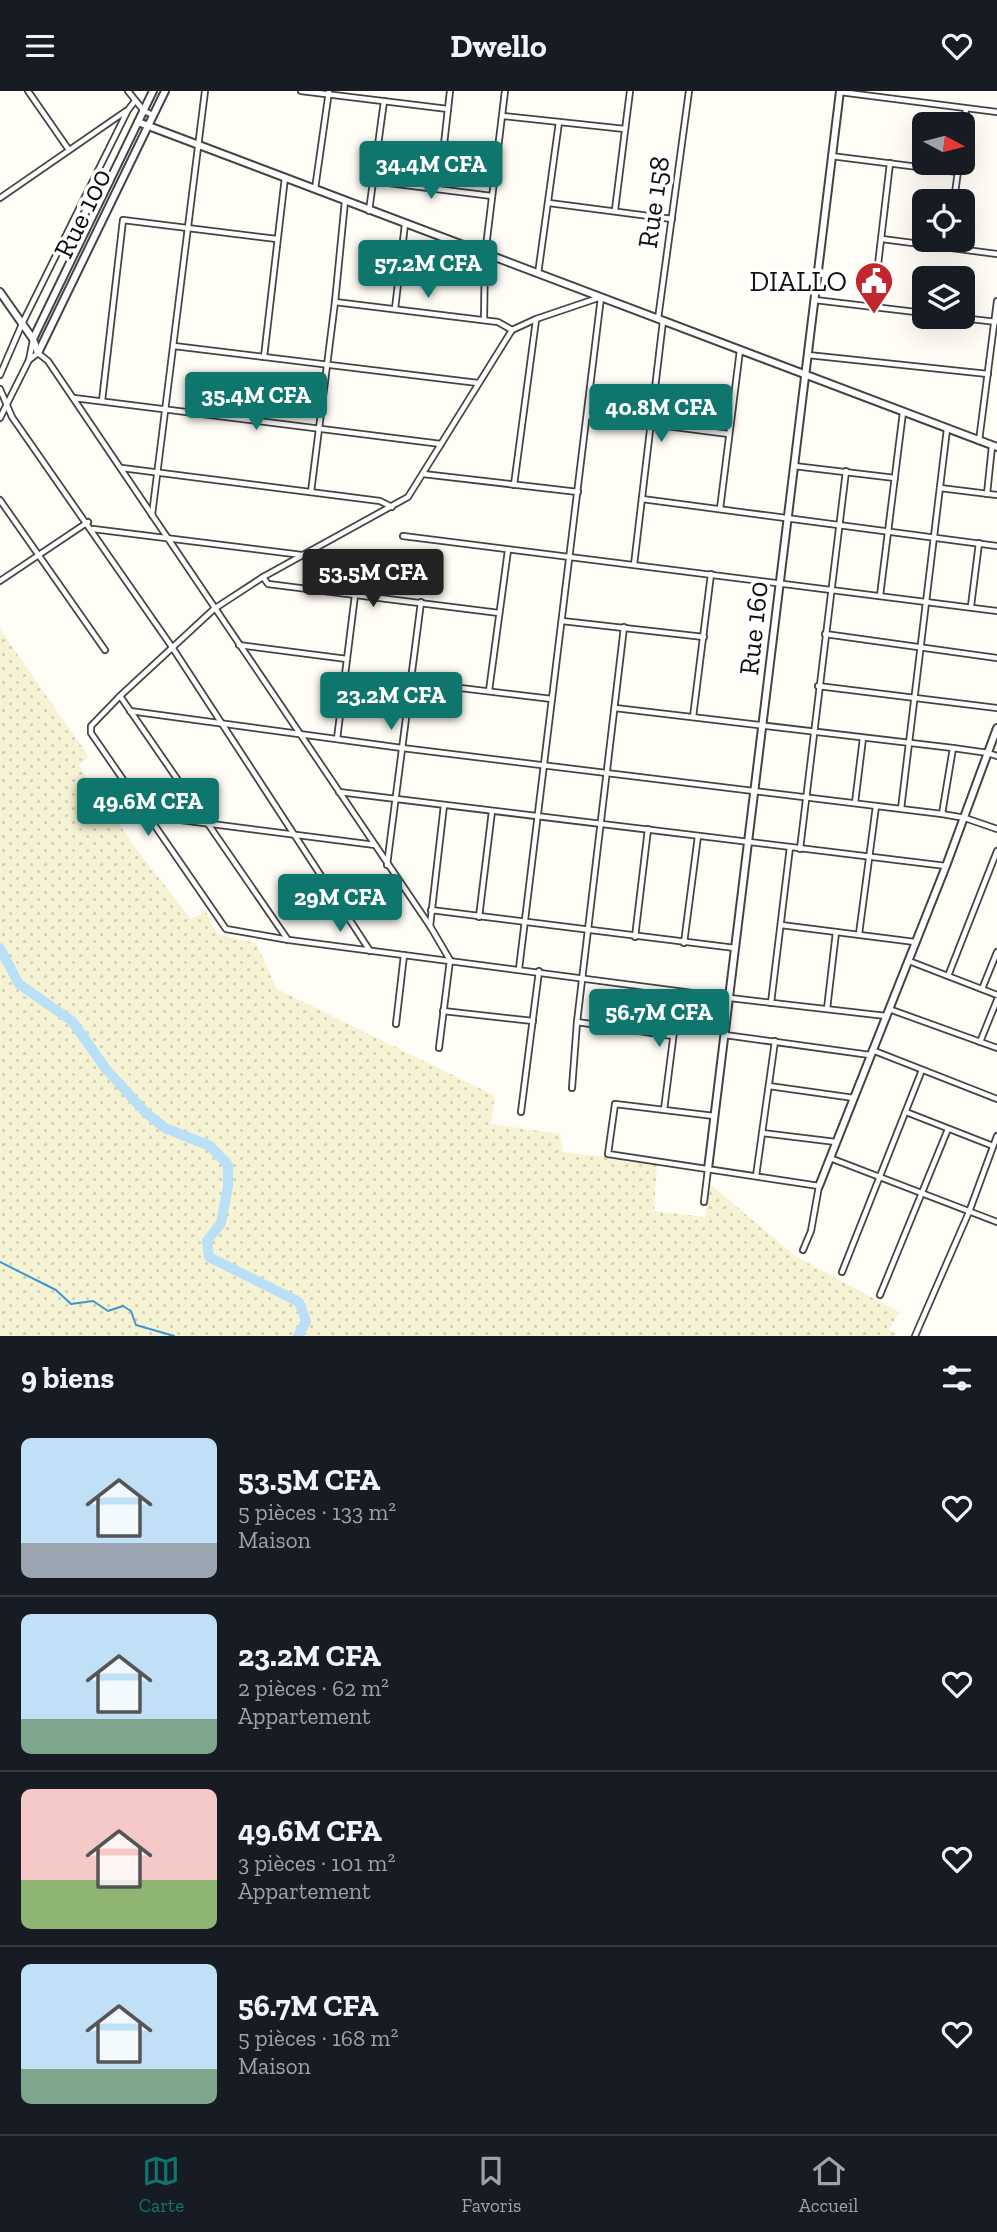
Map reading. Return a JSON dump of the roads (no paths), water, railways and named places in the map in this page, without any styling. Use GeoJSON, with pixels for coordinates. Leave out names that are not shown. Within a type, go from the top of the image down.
{"type":"FeatureCollection","features":[{"type":"Feature","properties":{"kind":"street"},"geometry":{"type":"LineString","coordinates":[[28,91],[69,150]]}},
{"type":"Feature","properties":{"kind":"street"},"geometry":{"type":"LineString","coordinates":[[128,91],[144,111],[153,115]]}},
{"type":"Feature","properties":{"kind":"street"},"geometry":{"type":"LineString","coordinates":[[0,418],[29,360],[33,339],[153,91]]}},
{"type":"Feature","properties":{"kind":"street","name":"Rue 100"},"geometry":{"type":"LineString","coordinates":[[38,353],[165,91]]}},
{"type":"Feature","properties":{"kind":"street"},"geometry":{"type":"LineString","coordinates":[[152,516],[205,91]]}},
{"type":"Feature","properties":{"kind":"street"},"geometry":{"type":"LineString","coordinates":[[301,91],[448,109]]}},
{"type":"Feature","properties":{"kind":"street"},"geometry":{"type":"LineString","coordinates":[[439,189],[450,91]]}},
{"type":"Feature","properties":{"kind":"street"},"geometry":{"type":"LineString","coordinates":[[484,320],[485,255],[505,91]]}},
{"type":"Feature","properties":{"kind":"street"},"geometry":{"type":"LineString","coordinates":[[615,210],[629,91]]}},
{"type":"Feature","properties":{"kind":"street","name":"Rue 158"},"geometry":{"type":"LineString","coordinates":[[634,565],[672,219],[689,91]]}},
{"type":"Feature","properties":{"kind":"street"},"geometry":{"type":"LineString","coordinates":[[840,91],[997,112]]}},
{"type":"Feature","properties":{"kind":"street","name":"Rue 160"},"geometry":{"type":"LineString","coordinates":[[708,1169],[840,91]]}},
{"type":"Feature","properties":{"kind":"street"},"geometry":{"type":"LineString","coordinates":[[900,100],[901,91]]}},
{"type":"Feature","properties":{"kind":"street"},"geometry":{"type":"LineString","coordinates":[[315,189],[328,93]]}},
{"type":"Feature","properties":{"kind":"street"},"geometry":{"type":"LineString","coordinates":[[0,375],[22,324],[128,110],[135,101]]}},
{"type":"Feature","properties":{"kind":"street"},"geometry":{"type":"LineString","coordinates":[[369,211],[384,101]]}},
{"type":"Feature","properties":{"kind":"street"},"geometry":{"type":"LineString","coordinates":[[0,198],[128,110]]}},
{"type":"Feature","properties":{"kind":"street"},"geometry":{"type":"LineString","coordinates":[[503,116],[625,129]]}},
{"type":"Feature","properties":{"kind":"street"},"geometry":{"type":"LineString","coordinates":[[138,122],[995,446],[987,494]]}},
{"type":"Feature","properties":{"kind":"street"},"geometry":{"type":"LineString","coordinates":[[538,274],[559,122]]}},
{"type":"Feature","properties":{"kind":"street"},"geometry":{"type":"LineString","coordinates":[[831,156],[912,166]]}},
{"type":"Feature","properties":{"kind":"street"},"geometry":{"type":"LineString","coordinates":[[873,307],[890,163]]}},
{"type":"Feature","properties":{"kind":"street"},"geometry":{"type":"LineString","coordinates":[[264,357],[285,177]]}},
{"type":"Feature","properties":{"kind":"street"},"geometry":{"type":"LineString","coordinates":[[373,181],[492,196]]}},
{"type":"Feature","properties":{"kind":"street"},"geometry":{"type":"LineString","coordinates":[[311,492],[345,201]]}},
{"type":"Feature","properties":{"kind":"street"},"geometry":{"type":"LineString","coordinates":[[548,202],[672,219]]}},
{"type":"Feature","properties":{"kind":"street"},"geometry":{"type":"LineString","coordinates":[[102,401],[123,220],[277,239]]}},
{"type":"Feature","properties":{"kind":"street"},"geometry":{"type":"LineString","coordinates":[[395,309],[405,224]]}},
{"type":"Feature","properties":{"kind":"street"},"geometry":{"type":"LineString","coordinates":[[882,239],[912,243]]}},
{"type":"Feature","properties":{"kind":"street"},"geometry":{"type":"LineString","coordinates":[[975,251],[997,254]]}},
{"type":"Feature","properties":{"kind":"street"},"geometry":{"type":"LineString","coordinates":[[0,292],[33,339],[38,353],[48,361],[122,468],[214,609],[430,926],[450,960],[439,1048]]}},
{"type":"Feature","properties":{"kind":"street"},"geometry":{"type":"LineString","coordinates":[[601,297],[512,330],[408,497],[263,577],[214,609],[120,696],[90,730],[226,929],[289,940],[539,971],[679,992],[827,1009],[887,1012],[997,1048]]}},
{"type":"Feature","properties":{"kind":"street"},"geometry":{"type":"LineString","coordinates":[[519,969],[601,297]]}},
{"type":"Feature","properties":{"kind":"street"},"geometry":{"type":"LineString","coordinates":[[815,300],[912,312]]}},
{"type":"Feature","properties":{"kind":"street"},"geometry":{"type":"LineString","coordinates":[[979,441],[997,301]]}},
{"type":"Feature","properties":{"kind":"street"},"geometry":{"type":"LineString","coordinates":[[335,302],[498,322],[512,330]]}},
{"type":"Feature","properties":{"kind":"street"},"geometry":{"type":"LineString","coordinates":[[514,485],[536,319]]}},
{"type":"Feature","properties":{"kind":"street"},"geometry":{"type":"LineString","coordinates":[[975,320],[996,322]]}},
{"type":"Feature","properties":{"kind":"street"},"geometry":{"type":"LineString","coordinates":[[174,346],[478,383]]}},
{"type":"Feature","properties":{"kind":"street"},"geometry":{"type":"LineString","coordinates":[[720,509],[740,350]]}},
{"type":"Feature","properties":{"kind":"street"},"geometry":{"type":"LineString","coordinates":[[29,360],[38,353]]}},
{"type":"Feature","properties":{"kind":"street"},"geometry":{"type":"LineString","coordinates":[[808,355],[988,375]]}},
{"type":"Feature","properties":{"kind":"street"},"geometry":{"type":"LineString","coordinates":[[0,389],[6,406],[88,522],[223,723],[370,951]]}},
{"type":"Feature","properties":{"kind":"street"},"geometry":{"type":"LineString","coordinates":[[74,397],[441,444]]}},
{"type":"Feature","properties":{"kind":"street"},"geometry":{"type":"LineString","coordinates":[[880,596],[903,412]]}},
{"type":"Feature","properties":{"kind":"street"},"geometry":{"type":"LineString","coordinates":[[587,416],[729,434]]}},
{"type":"Feature","properties":{"kind":"street"},"geometry":{"type":"LineString","coordinates":[[901,809],[947,429]]}},
{"type":"Feature","properties":{"kind":"street"},"geometry":{"type":"LineString","coordinates":[[794,466],[895,478]]}},
{"type":"Feature","properties":{"kind":"street"},"geometry":{"type":"LineString","coordinates":[[122,468],[380,501],[392,507]]}},
{"type":"Feature","properties":{"kind":"street"},"geometry":{"type":"LineString","coordinates":[[800,849],[846,471]]}},
{"type":"Feature","properties":{"kind":"street"},"geometry":{"type":"LineString","coordinates":[[423,474],[578,492]]}},
{"type":"Feature","properties":{"kind":"street"},"geometry":{"type":"LineString","coordinates":[[940,488],[997,495]]}},
{"type":"Feature","properties":{"kind":"street"},"geometry":{"type":"LineString","coordinates":[[642,499],[997,546]]}},
{"type":"Feature","properties":{"kind":"street"},"geometry":{"type":"LineString","coordinates":[[0,500],[105,650]]}},
{"type":"Feature","properties":{"kind":"street"},"geometry":{"type":"LineString","coordinates":[[0,580],[88,522]]}},
{"type":"Feature","properties":{"kind":"street"},"geometry":{"type":"LineString","coordinates":[[92,529],[302,555]]}},
{"type":"Feature","properties":{"kind":"street"},"geometry":{"type":"LineString","coordinates":[[403,536],[997,611]]}},
{"type":"Feature","properties":{"kind":"street"},"geometry":{"type":"LineString","coordinates":[[971,606],[979,543]]}},
{"type":"Feature","properties":{"kind":"street"},"geometry":{"type":"LineString","coordinates":[[489,691],[508,550]]}},
{"type":"Feature","properties":{"kind":"street"},"geometry":{"type":"LineString","coordinates":[[693,717],[711,574]]}},
{"type":"Feature","properties":{"kind":"street"},"geometry":{"type":"LineString","coordinates":[[263,577],[268,584],[499,613]]}},
{"type":"Feature","properties":{"kind":"street"},"geometry":{"type":"LineString","coordinates":[[337,739],[355,594]]}},
{"type":"Feature","properties":{"kind":"street"},"geometry":{"type":"LineString","coordinates":[[387,866],[421,603]]}},
{"type":"Feature","properties":{"kind":"street"},"geometry":{"type":"LineString","coordinates":[[562,621],[704,637]]}},
{"type":"Feature","properties":{"kind":"street"},"geometry":{"type":"LineString","coordinates":[[572,1089],[577,1022],[624,627]]}},
{"type":"Feature","properties":{"kind":"street"},"geometry":{"type":"LineString","coordinates":[[825,634],[997,658]]}},
{"type":"Feature","properties":{"kind":"street"},"geometry":{"type":"LineString","coordinates":[[239,645],[347,659]]}},
{"type":"Feature","properties":{"kind":"street"},"geometry":{"type":"LineString","coordinates":[[411,682],[552,699]]}},
{"type":"Feature","properties":{"kind":"street"},"geometry":{"type":"LineString","coordinates":[[818,686],[997,708]]}},
{"type":"Feature","properties":{"kind":"street"},"geometry":{"type":"LineString","coordinates":[[120,696],[289,940]]}},
{"type":"Feature","properties":{"kind":"street"},"geometry":{"type":"LineString","coordinates":[[615,708],[953,748],[997,756]]}},
{"type":"Feature","properties":{"kind":"street"},"geometry":{"type":"LineString","coordinates":[[130,711],[402,748],[942,814],[965,818],[997,829]]}},
{"type":"Feature","properties":{"kind":"street"},"geometry":{"type":"LineString","coordinates":[[803,1250],[811,1231],[819,1186],[965,818],[997,728]]}},
{"type":"Feature","properties":{"kind":"street"},"geometry":{"type":"LineString","coordinates":[[855,803],[863,738]]}},
{"type":"Feature","properties":{"kind":"street"},"geometry":{"type":"LineString","coordinates":[[942,814],[953,748]]}},
{"type":"Feature","properties":{"kind":"street"},"geometry":{"type":"LineString","coordinates":[[338,792],[946,866]]}},
{"type":"Feature","properties":{"kind":"street"},"geometry":{"type":"LineString","coordinates":[[430,926],[444,805]]}},
{"type":"Feature","properties":{"kind":"street"},"geometry":{"type":"LineString","coordinates":[[859,934],[876,806]]}},
{"type":"Feature","properties":{"kind":"street"},"geometry":{"type":"LineString","coordinates":[[479,917],[492,811]]}},
{"type":"Feature","properties":{"kind":"street"},"geometry":{"type":"LineString","coordinates":[[134,814],[374,845]]}},
{"type":"Feature","properties":{"kind":"street"},"geometry":{"type":"LineString","coordinates":[[635,937],[648,829]]}},
{"type":"Feature","properties":{"kind":"street"},"geometry":{"type":"LineString","coordinates":[[684,943],[698,836]]}},
{"type":"Feature","properties":{"kind":"street"},"geometry":{"type":"LineString","coordinates":[[771,1003],[790,847]]}},
{"type":"Feature","properties":{"kind":"street"},"geometry":{"type":"LineString","coordinates":[[947,976],[997,851]]}},
{"type":"Feature","properties":{"kind":"street"},"geometry":{"type":"LineString","coordinates":[[990,869],[997,872]]}},
{"type":"Feature","properties":{"kind":"street"},"geometry":{"type":"LineString","coordinates":[[431,910],[735,949]]}},
{"type":"Feature","properties":{"kind":"street"},"geometry":{"type":"LineString","coordinates":[[781,926],[915,942]]}},
{"type":"Feature","properties":{"kind":"street"},"geometry":{"type":"LineString","coordinates":[[827,1009],[836,932]]}},
{"type":"Feature","properties":{"kind":"street"},"geometry":{"type":"LineString","coordinates":[[396,1024],[404,955]]}},
{"type":"Feature","properties":{"kind":"street"},"geometry":{"type":"LineString","coordinates":[[982,989],[997,955]]}},
{"type":"Feature","properties":{"kind":"street"},"geometry":{"type":"LineString","coordinates":[[908,961],[997,997],[980,1042]]}},
{"type":"Feature","properties":{"kind":"street"},"geometry":{"type":"LineString","coordinates":[[522,1112],[539,971]]}},
{"type":"Feature","properties":{"kind":"street"},"geometry":{"type":"LineString","coordinates":[[664,1110],[679,992]]}},
{"type":"Feature","properties":{"kind":"street"},"geometry":{"type":"LineString","coordinates":[[443,1011],[533,1021]]}},
{"type":"Feature","properties":{"kind":"street"},"geometry":{"type":"LineString","coordinates":[[577,1022],[673,1036]]}},
{"type":"Feature","properties":{"kind":"street"},"geometry":{"type":"LineString","coordinates":[[725,1035],[871,1053],[997,1098]]}},
{"type":"Feature","properties":{"kind":"street"},"geometry":{"type":"LineString","coordinates":[[757,1176],[775,1041]]}},
{"type":"Feature","properties":{"kind":"street"},"geometry":{"type":"LineString","coordinates":[[842,1272],[922,1070]]}},
{"type":"Feature","properties":{"kind":"street"},"geometry":{"type":"LineString","coordinates":[[769,1086],[854,1098]]}},
{"type":"Feature","properties":{"kind":"street"},"geometry":{"type":"LineString","coordinates":[[715,1116],[615,1104],[608,1154],[819,1186]]}},
{"type":"Feature","properties":{"kind":"street"},"geometry":{"type":"LineString","coordinates":[[905,1112],[993,1146]]}},
{"type":"Feature","properties":{"kind":"street"},"geometry":{"type":"LineString","coordinates":[[880,1295],[948,1129]]}},
{"type":"Feature","properties":{"kind":"street"},"geometry":{"type":"LineString","coordinates":[[762,1133],[836,1142]]}},
{"type":"Feature","properties":{"kind":"street"},"geometry":{"type":"LineString","coordinates":[[915,1336],[969,1212],[997,1136]]}},
{"type":"Feature","properties":{"kind":"street"},"geometry":{"type":"LineString","coordinates":[[830,1158],[997,1222]]}},
{"type":"Feature","properties":{"kind":"street"},"geometry":{"type":"LineString","coordinates":[[704,1202],[708,1169]]}},
{"type":"Feature","properties":{"kind":"waterway"},"geometry":{"type":"LineString","coordinates":[[0,948],[19,984],[72,1021],[106,1069],[145,1112],[165,1128],[210,1146],[228,1165],[228,1186],[221,1223],[207,1241],[209,1257],[299,1302],[306,1321],[298,1336]]}},
{"type":"Feature","properties":{"kind":"waterway"},"geometry":{"type":"LineString","coordinates":[[0,1262],[56,1290],[71,1304],[93,1301],[108,1311],[123,1306],[131,1311],[136,1325],[174,1336]]}},
{"type":"Feature","properties":{"kind":"place","name":"DIALLO"},"geometry":{"type":"Point","coordinates":[874,315]}}]}
